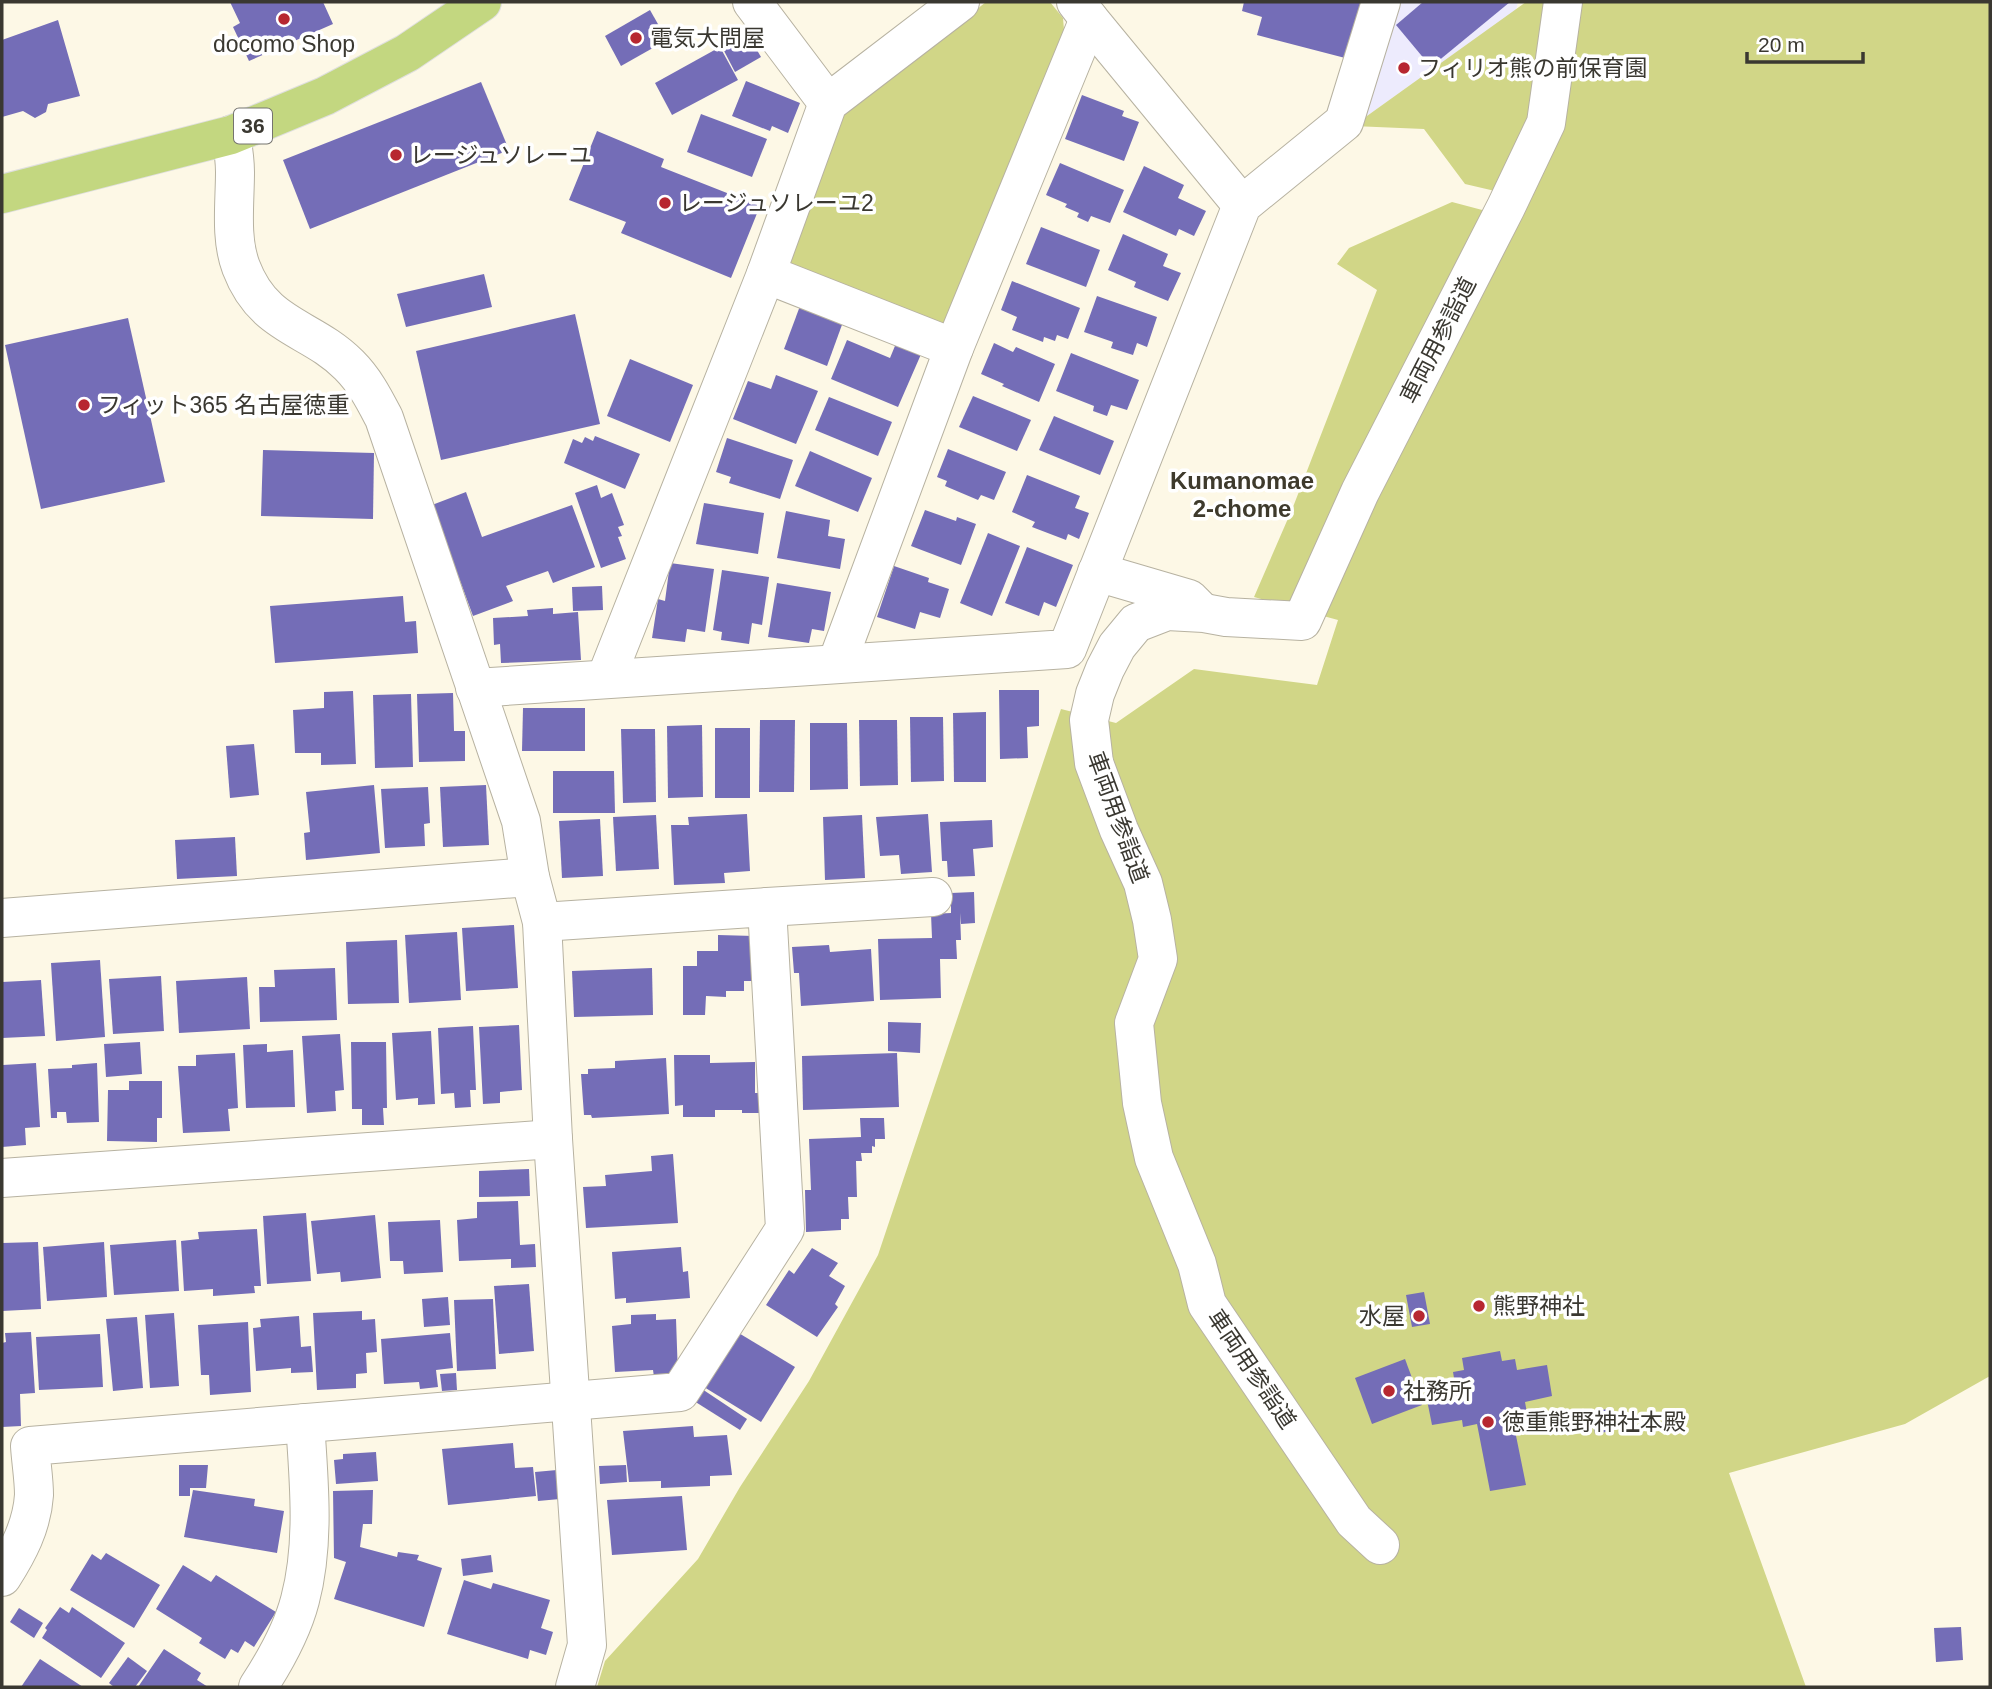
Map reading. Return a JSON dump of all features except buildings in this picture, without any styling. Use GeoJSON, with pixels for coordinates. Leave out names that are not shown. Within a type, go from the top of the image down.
{"type":"FeatureCollection","features":[{"type":"Feature","properties":{"kind":"main road","name":"36"},"geometry":{"type":"LineString","coordinates":[[2,194],[231,135],[325,96],[407,53],[482,2]]}},
{"type":"Feature","properties":{"kind":"street"},"geometry":{"type":"LineString","coordinates":[[752,2],[828,103]]}},
{"type":"Feature","properties":{"kind":"street"},"geometry":{"type":"LineString","coordinates":[[606,678],[766,274],[828,103],[960,2]]}},
{"type":"Feature","properties":{"kind":"street"},"geometry":{"type":"LineString","coordinates":[[475,688],[1066,649],[1242,205],[1344,122],[1381,2]]}},
{"type":"Feature","properties":{"kind":"street","name":"車両用参詣道"},"geometry":{"type":"LineString","coordinates":[[1380,1545],[1354,1521],[1207,1304],[1197,1264],[1154,1158],[1142,1103],[1135,1023],[1158,958],[1143,883],[1119,830],[1094,763],[1088,720],[1105,669],[1117,646],[1136,623],[1167,611],[1302,621],[1360,492],[1546,122],[1563,2]]}},
{"type":"Feature","properties":{"kind":"street"},"geometry":{"type":"LineString","coordinates":[[837,663],[1083,10],[1242,205]]}},
{"type":"Feature","properties":{"kind":"street"},"geometry":{"type":"LineString","coordinates":[[231,135],[235,168],[235,239],[241,266],[253,293],[269,310],[348,364],[367,386],[388,427],[521,821],[530,877],[542,922],[553,1139],[587,1645],[575,1687]]}},
{"type":"Feature","properties":{"kind":"street"},"geometry":{"type":"LineString","coordinates":[[766,274],[954,348]]}},
{"type":"Feature","properties":{"kind":"street"},"geometry":{"type":"LineString","coordinates":[[1097,572],[1189,599],[1204,613]]}},
{"type":"Feature","properties":{"kind":"street"},"geometry":{"type":"LineString","coordinates":[[2,918],[530,877]]}},
{"type":"Feature","properties":{"kind":"street"},"geometry":{"type":"LineString","coordinates":[[542,922],[933,897]]}},
{"type":"Feature","properties":{"kind":"street"},"geometry":{"type":"LineString","coordinates":[[2,1577],[22,1542],[30,1520],[34,1494],[16,1447],[680,1392],[785,1229],[767,907]]}},
{"type":"Feature","properties":{"kind":"street"},"geometry":{"type":"LineString","coordinates":[[2,1178],[553,1139]]}},
{"type":"Feature","properties":{"kind":"street"},"geometry":{"type":"LineString","coordinates":[[258,1687],[289,1633],[300,1601],[308,1560],[309,1485],[305,1423]]}},
{"type":"Feature","properties":{"kind":"shaded area","name":"フィリオ熊の前保育園"},"geometry":{"type":"Polygon","coordinates":[[[1395,2],[1518,2],[1516,10],[1353,126],[1395,2]]]}},
{"type":"Feature","properties":{"kind":"green space"},"geometry":{"type":"Polygon","coordinates":[[[986,2],[1050,2],[1063,18],[1064,30],[953,324],[936,328],[791,267],[789,259],[844,114],[986,2]]]}},
{"type":"Feature","properties":{"kind":"green space"},"geometry":{"type":"Polygon","coordinates":[[[1526,2],[1990,2],[1990,1376],[1905,1424],[1729,1473],[1806,1687],[597,1687],[605,1661],[698,1559],[740,1487],[809,1381],[878,1255],[1061,709],[1116,723],[1194,669],[1317,685],[1338,620],[1254,597],[1293,507],[1377,290],[1337,264],[1349,248],[1452,202],[1486,211],[1495,191],[1465,184],[1424,129],[1353,126],[1526,2]]]}},
{"type":"Feature","properties":{"kind":"place","name":"docomo Shop"},"geometry":{"type":"Point","coordinates":[284,19]}},
{"type":"Feature","properties":{"kind":"place","name":"電気大問屋"},"geometry":{"type":"Point","coordinates":[636,38]}},
{"type":"Feature","properties":{"kind":"place","name":"フィリオ熊の前保育園"},"geometry":{"type":"Point","coordinates":[1404,68]}},
{"type":"Feature","properties":{"kind":"place","name":"レージュソレーユ"},"geometry":{"type":"Point","coordinates":[396,155]}},
{"type":"Feature","properties":{"kind":"place","name":"レージュソレーユ2"},"geometry":{"type":"Point","coordinates":[665,203]}},
{"type":"Feature","properties":{"kind":"place","name":"フィット365 名古屋徳重"},"geometry":{"type":"Point","coordinates":[84,405]}},
{"type":"Feature","properties":{"kind":"place","name":"熊野神社"},"geometry":{"type":"Point","coordinates":[1479,1306]}},
{"type":"Feature","properties":{"kind":"place","name":"水屋"},"geometry":{"type":"Point","coordinates":[1419,1316]}},
{"type":"Feature","properties":{"kind":"place","name":"社務所"},"geometry":{"type":"Point","coordinates":[1389,1391]}},
{"type":"Feature","properties":{"kind":"place","name":"徳重熊野神社本殿"},"geometry":{"type":"Point","coordinates":[1488,1422]}},
{"type":"Feature","properties":{"kind":"district","name":"Kumanomae 2-chome"},"geometry":{"type":"Point","coordinates":[1242,495]}}]}
